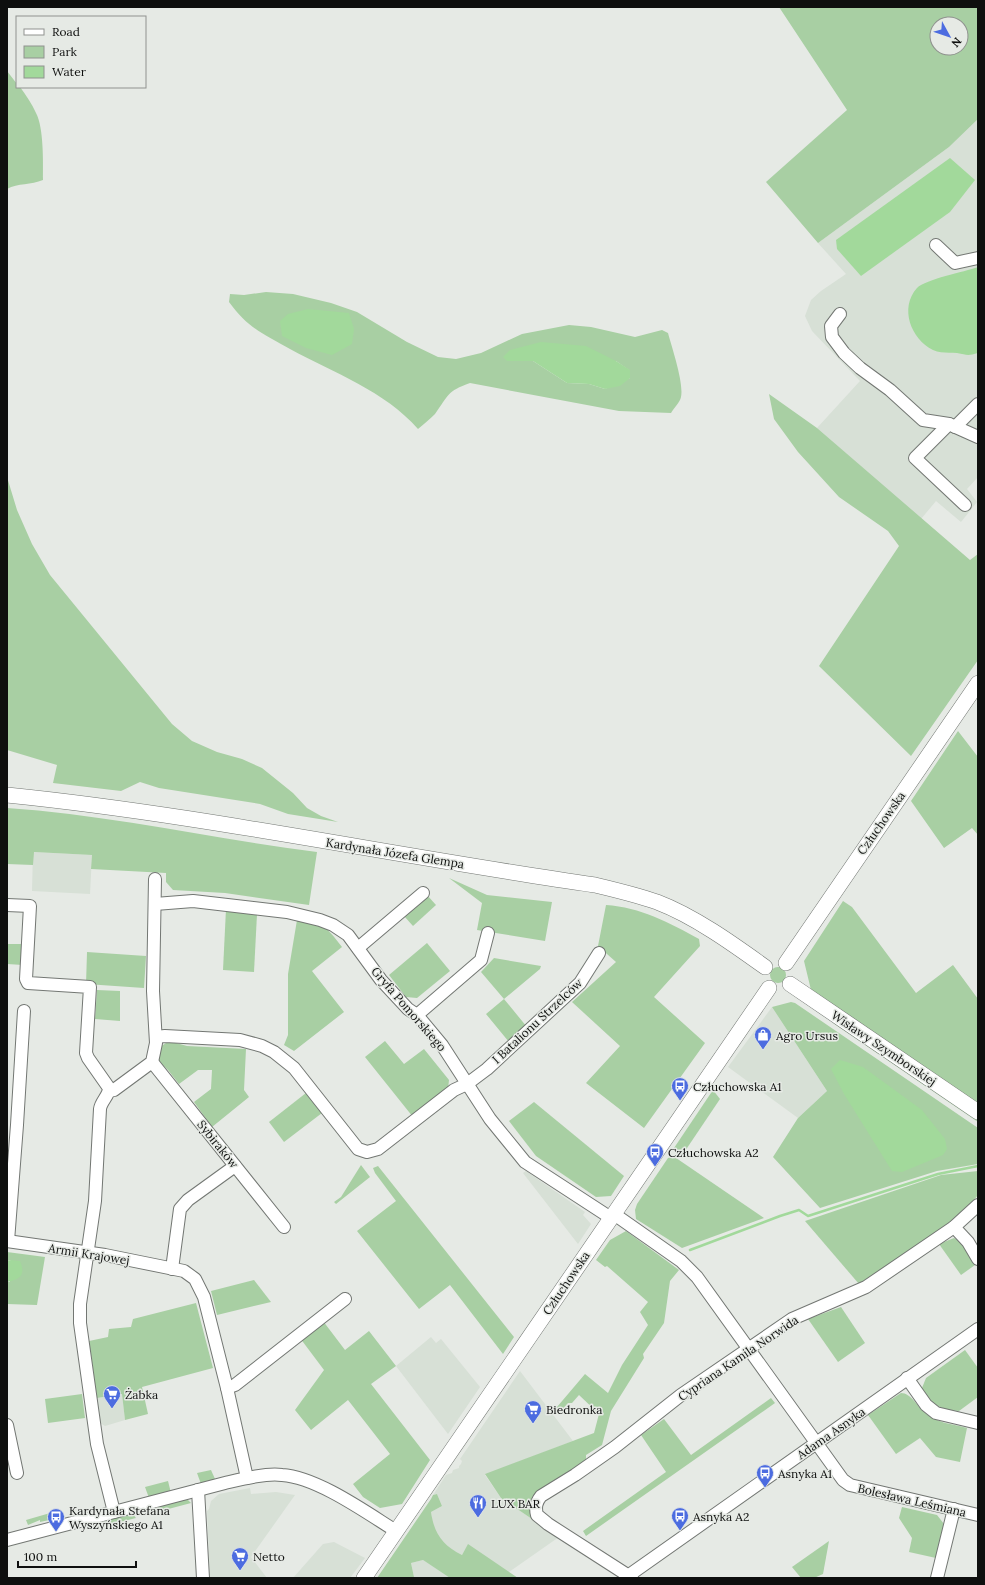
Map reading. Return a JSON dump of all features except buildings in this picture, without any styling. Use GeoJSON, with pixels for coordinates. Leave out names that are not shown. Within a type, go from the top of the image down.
{"type":"FeatureCollection","features":[{"type":"Feature","properties":{"kind":"main road","name":"Człuchowska"},"geometry":{"type":"LineString","coordinates":[[786,963],[978,683]]}},
{"type":"Feature","properties":{"kind":"main road","name":"Kardynała Józefa Glempa"},"geometry":{"type":"LineString","coordinates":[[7,795],[60,800],[156,814],[595,885],[626,892],[658,903],[678,912],[713,931],[765,967]]}},
{"type":"Feature","properties":{"kind":"main road"},"geometry":{"type":"LineString","coordinates":[[775,961],[786,963],[790,967],[792,974],[790,984],[782,990],[769,988],[762,978],[765,967],[775,961]]}},
{"type":"Feature","properties":{"kind":"main road","name":"Wisławy Szymborskiej"},"geometry":{"type":"LineString","coordinates":[[790,984],[978,1112]]}},
{"type":"Feature","properties":{"kind":"main road","name":"Człuchowska"},"geometry":{"type":"LineString","coordinates":[[364,1578],[769,988]]}},
{"type":"Feature","properties":{"kind":"street"},"geometry":{"type":"LineString","coordinates":[[936,245],[955,263],[978,258]]}},
{"type":"Feature","properties":{"kind":"street"},"geometry":{"type":"LineString","coordinates":[[840,314],[831,326],[832,337],[844,353],[860,368],[890,390],[923,420],[952,426],[978,437]]}},
{"type":"Feature","properties":{"kind":"street"},"geometry":{"type":"LineString","coordinates":[[966,505],[914,458],[978,404]]}},
{"type":"Feature","properties":{"kind":"street"},"geometry":{"type":"LineString","coordinates":[[114,1512],[97,1444],[80,1323],[80,1304],[95,1201],[100,1109],[102,1101],[109,1091],[114,1090],[152,1062],[156,1037],[153,991],[155,879]]}},
{"type":"Feature","properties":{"kind":"street"},"geometry":{"type":"LineString","coordinates":[[358,948],[423,893]]}},
{"type":"Feature","properties":{"kind":"street","name":"Gryfa Pomorskiego"},"geometry":{"type":"LineString","coordinates":[[155,904],[193,901],[287,912],[320,920],[333,925],[348,935],[381,980],[408,1009],[418,1016],[442,1045],[490,1120],[525,1162],[613,1216]]}},
{"type":"Feature","properties":{"kind":"street"},"geometry":{"type":"LineString","coordinates":[[7,905],[30,906],[26,979],[31,984],[90,987],[86,1053],[108,1085],[109,1091]]}},
{"type":"Feature","properties":{"kind":"street"},"geometry":{"type":"LineString","coordinates":[[418,1016],[481,960],[488,933]]}},
{"type":"Feature","properties":{"kind":"street","name":"I Batalionu Strzelców"},"geometry":{"type":"LineString","coordinates":[[156,1037],[165,1036],[240,1040],[262,1046],[274,1052],[294,1068],[358,1150],[367,1152],[378,1149],[454,1090],[467,1084],[528,1032],[580,983],[599,952]]}},
{"type":"Feature","properties":{"kind":"street"},"geometry":{"type":"LineString","coordinates":[[7,1241],[12,1125],[24,1011]]}},
{"type":"Feature","properties":{"kind":"street","name":"Sybiraków"},"geometry":{"type":"LineString","coordinates":[[152,1062],[284,1227]]}},
{"type":"Feature","properties":{"kind":"street"},"geometry":{"type":"LineString","coordinates":[[172,1269],[180,1209],[188,1200],[235,1166]]}},
{"type":"Feature","properties":{"kind":"street","name":"Cypriana Kamila Norwida"},"geometry":{"type":"LineString","coordinates":[[629,1577],[548,1524],[538,1515],[536,1505],[537,1500],[615,1447],[681,1395],[792,1319],[866,1287],[954,1227],[978,1205]]}},
{"type":"Feature","properties":{"kind":"street","name":"Bolesława Leśmiana"},"geometry":{"type":"LineString","coordinates":[[613,1216],[681,1261],[697,1277],[836,1472],[850,1486],[978,1515]]}},
{"type":"Feature","properties":{"kind":"street"},"geometry":{"type":"LineString","coordinates":[[954,1227],[968,1242],[978,1259]]}},
{"type":"Feature","properties":{"kind":"street","name":"Armii Krajowej"},"geometry":{"type":"LineString","coordinates":[[7,1241],[87,1253],[184,1271],[195,1279],[202,1291],[227,1388],[247,1478]]}},
{"type":"Feature","properties":{"kind":"street"},"geometry":{"type":"LineString","coordinates":[[227,1388],[235,1385],[345,1299]]}},
{"type":"Feature","properties":{"kind":"street","name":"Adama Asnyka"},"geometry":{"type":"LineString","coordinates":[[629,1577],[815,1443],[978,1329]]}},
{"type":"Feature","properties":{"kind":"street"},"geometry":{"type":"LineString","coordinates":[[907,1378],[926,1405],[936,1413],[978,1423]]}},
{"type":"Feature","properties":{"kind":"street"},"geometry":{"type":"LineString","coordinates":[[7,1425],[17,1473]]}},
{"type":"Feature","properties":{"kind":"street"},"geometry":{"type":"LineString","coordinates":[[7,1540],[247,1478],[283,1475],[311,1482],[340,1497],[396,1531]]}},
{"type":"Feature","properties":{"kind":"street"},"geometry":{"type":"LineString","coordinates":[[198,1490],[203,1578]]}},
{"type":"Feature","properties":{"kind":"street"},"geometry":{"type":"LineString","coordinates":[[937,1578],[954,1509]]}},
{"type":"Feature","properties":{"kind":"shaded area"},"geometry":{"type":"Polygon","coordinates":[[[978,119],[978,477],[967,489],[977,502],[961,522],[936,501],[921,519],[817,428],[860,381],[812,331],[805,316],[811,300],[821,291],[846,274],[818,243],[949,147],[978,119]]]}},
{"type":"Feature","properties":{"kind":"shaded area"},"geometry":{"type":"Polygon","coordinates":[[[33,852],[92,855],[90,894],[32,891],[33,852]]]}},
{"type":"Feature","properties":{"kind":"shaded area"},"geometry":{"type":"Polygon","coordinates":[[[772,1007],[827,1091],[798,1118],[728,1067],[772,1007]]]}},
{"type":"Feature","properties":{"kind":"shaded area"},"geometry":{"type":"Polygon","coordinates":[[[526,1171],[585,1212],[583,1215],[591,1224],[578,1244],[523,1173],[526,1171]]]}},
{"type":"Feature","properties":{"kind":"shaded area"},"geometry":{"type":"Polygon","coordinates":[[[431,1337],[436,1343],[441,1339],[480,1387],[448,1434],[396,1366],[431,1337]]]}},
{"type":"Feature","properties":{"kind":"shaded area"},"geometry":{"type":"Polygon","coordinates":[[[520,1371],[573,1441],[485,1475],[501,1498],[559,1537],[509,1572],[468,1545],[462,1555],[452,1550],[442,1542],[433,1527],[431,1512],[442,1506],[437,1494],[433,1495],[446,1475],[459,1468],[462,1461],[460,1459],[520,1371]]]}},
{"type":"Feature","properties":{"kind":"shaded area"},"geometry":{"type":"Polygon","coordinates":[[[122,1394],[125,1420],[105,1426],[100,1423],[97,1398],[122,1394]]]}},
{"type":"Feature","properties":{"kind":"shaded area"},"geometry":{"type":"Polygon","coordinates":[[[250,1488],[251,1494],[276,1492],[295,1495],[251,1557],[267,1578],[210,1578],[207,1511],[211,1501],[219,1494],[250,1488]]]}},
{"type":"Feature","properties":{"kind":"shaded area"},"geometry":{"type":"Polygon","coordinates":[[[334,1542],[365,1558],[350,1578],[293,1578],[323,1544],[334,1542]]]}},
{"type":"Feature","properties":{"kind":"shaded area"},"geometry":{"type":"Polygon","coordinates":[[[423,1560],[450,1578],[408,1578],[414,1577],[411,1563],[423,1560]]]}},
{"type":"Feature","properties":{"kind":"green space"},"geometry":{"type":"Polygon","coordinates":[[[779,7],[978,7],[978,119],[949,147],[818,243],[766,182],[847,110],[779,7]]]}},
{"type":"Feature","properties":{"kind":"green space"},"geometry":{"type":"Polygon","coordinates":[[[7,71],[16,83],[16,88],[21,88],[27,96],[39,119],[42,136],[43,180],[7,189],[7,71]]]}},
{"type":"Feature","properties":{"kind":"green space"},"geometry":{"type":"Polygon","coordinates":[[[266,292],[293,294],[331,303],[357,312],[407,342],[438,357],[456,359],[481,353],[522,334],[569,325],[591,327],[635,337],[662,330],[668,333],[675,356],[681,383],[681,397],[671,413],[619,411],[470,383],[452,392],[435,414],[418,429],[405,416],[375,393],[256,330],[236,311],[229,302],[230,294],[244,295],[266,292]],[[533,361],[567,383],[589,384],[605,389],[630,378],[629,370],[616,361],[533,361]]]}},
{"type":"Feature","properties":{"kind":"green space"},"geometry":{"type":"Polygon","coordinates":[[[769,394],[817,428],[970,560],[978,554],[978,660],[911,756],[819,666],[899,546],[888,531],[839,497],[798,452],[774,419],[769,394]]]}},
{"type":"Feature","properties":{"kind":"green space"},"geometry":{"type":"Polygon","coordinates":[[[7,477],[17,510],[32,544],[50,575],[172,724],[192,741],[217,752],[242,759],[262,768],[293,793],[307,808],[321,816],[338,822],[288,814],[260,804],[159,788],[140,782],[121,791],[53,783],[57,765],[7,750],[7,477]]]}},
{"type":"Feature","properties":{"kind":"green space"},"geometry":{"type":"Polygon","coordinates":[[[958,731],[978,757],[978,835],[972,828],[944,848],[911,801],[958,731]]]}},
{"type":"Feature","properties":{"kind":"green space"},"geometry":{"type":"Polygon","coordinates":[[[7,808],[85,816],[317,852],[309,905],[225,893],[173,890],[166,882],[166,873],[91,869],[92,855],[34,852],[33,865],[7,864],[7,808]]]}},
{"type":"Feature","properties":{"kind":"green space"},"geometry":{"type":"Polygon","coordinates":[[[449,878],[487,895],[552,902],[545,941],[477,930],[482,903],[449,878]]]}},
{"type":"Feature","properties":{"kind":"green space"},"geometry":{"type":"Polygon","coordinates":[[[427,895],[436,905],[413,926],[404,916],[427,895]]]}},
{"type":"Feature","properties":{"kind":"green space"},"geometry":{"type":"Polygon","coordinates":[[[843,901],[852,907],[916,993],[953,965],[978,999],[978,1106],[811,990],[804,961],[843,901]]]}},
{"type":"Feature","properties":{"kind":"green space"},"geometry":{"type":"Polygon","coordinates":[[[606,905],[619,906],[643,912],[677,927],[699,939],[700,946],[654,997],[705,1043],[644,1128],[586,1083],[620,1046],[572,1002],[616,962],[598,946],[606,905]]]}},
{"type":"Feature","properties":{"kind":"green space"},"geometry":{"type":"Polygon","coordinates":[[[226,909],[257,914],[254,972],[223,970],[226,909]]]}},
{"type":"Feature","properties":{"kind":"green space"},"geometry":{"type":"Polygon","coordinates":[[[297,920],[324,927],[332,934],[342,947],[312,971],[344,1012],[294,1051],[284,1045],[288,1035],[288,974],[297,920]]]}},
{"type":"Feature","properties":{"kind":"green space"},"geometry":{"type":"Polygon","coordinates":[[[427,943],[450,971],[417,998],[406,997],[389,975],[427,943]]]}},
{"type":"Feature","properties":{"kind":"green space"},"geometry":{"type":"Polygon","coordinates":[[[7,944],[23,944],[23,965],[7,964],[7,944]]]}},
{"type":"Feature","properties":{"kind":"green space"},"geometry":{"type":"Polygon","coordinates":[[[87,952],[146,956],[144,988],[86,984],[87,952]]]}},
{"type":"Feature","properties":{"kind":"green space"},"geometry":{"type":"Polygon","coordinates":[[[494,958],[541,966],[540,969],[504,999],[481,972],[494,958]]]}},
{"type":"Feature","properties":{"kind":"green space"},"geometry":{"type":"Polygon","coordinates":[[[778,967],[784,969],[786,975],[784,981],[778,983],[772,981],[770,975],[772,969],[778,967]]]}},
{"type":"Feature","properties":{"kind":"green space"},"geometry":{"type":"Polygon","coordinates":[[[97,990],[120,991],[120,1021],[95,1019],[97,990]]]}},
{"type":"Feature","properties":{"kind":"green space"},"geometry":{"type":"Polygon","coordinates":[[[504,999],[527,1027],[509,1042],[486,1014],[504,999]]]}},
{"type":"Feature","properties":{"kind":"green space"},"geometry":{"type":"Polygon","coordinates":[[[791,1002],[795,1003],[978,1128],[978,1164],[937,1171],[820,1208],[773,1157],[798,1118],[827,1091],[772,1007],[791,1002]]]}},
{"type":"Feature","properties":{"kind":"green space"},"geometry":{"type":"Polygon","coordinates":[[[834,1021],[978,1119],[978,1122],[833,1023],[834,1021]]]}},
{"type":"Feature","properties":{"kind":"green space"},"geometry":{"type":"Polygon","coordinates":[[[169,1041],[187,1046],[246,1049],[244,1090],[249,1097],[212,1127],[194,1102],[211,1089],[212,1070],[198,1070],[179,1084],[168,1070],[156,1059],[160,1047],[169,1041]]]}},
{"type":"Feature","properties":{"kind":"green space"},"geometry":{"type":"Polygon","coordinates":[[[385,1041],[404,1064],[424,1049],[449,1080],[448,1089],[413,1117],[365,1057],[385,1041]]]}},
{"type":"Feature","properties":{"kind":"green space"},"geometry":{"type":"Polygon","coordinates":[[[713,1090],[720,1099],[683,1154],[674,1148],[713,1090]]]}},
{"type":"Feature","properties":{"kind":"green space"},"geometry":{"type":"Polygon","coordinates":[[[306,1093],[322,1113],[284,1142],[269,1122],[306,1093]]]}},
{"type":"Feature","properties":{"kind":"green space"},"geometry":{"type":"Polygon","coordinates":[[[534,1102],[624,1176],[611,1196],[596,1197],[536,1156],[509,1121],[534,1102]]]}},
{"type":"Feature","properties":{"kind":"green space"},"geometry":{"type":"Polygon","coordinates":[[[673,1156],[764,1218],[682,1248],[636,1219],[635,1210],[637,1204],[668,1158],[673,1156]]]}},
{"type":"Feature","properties":{"kind":"green space"},"geometry":{"type":"Polygon","coordinates":[[[361,1165],[370,1177],[336,1204],[334,1202],[341,1197],[361,1165]]]}},
{"type":"Feature","properties":{"kind":"green space"},"geometry":{"type":"Polygon","coordinates":[[[378,1166],[514,1337],[503,1354],[450,1285],[419,1309],[357,1231],[396,1201],[375,1173],[373,1168],[378,1166]]]}},
{"type":"Feature","properties":{"kind":"green space"},"geometry":{"type":"Polygon","coordinates":[[[978,1171],[978,1195],[957,1220],[859,1284],[805,1221],[941,1175],[978,1171]]]}},
{"type":"Feature","properties":{"kind":"green space"},"geometry":{"type":"Polygon","coordinates":[[[626,1231],[679,1270],[670,1281],[664,1323],[643,1354],[644,1358],[611,1411],[602,1445],[586,1455],[586,1461],[536,1493],[529,1506],[532,1519],[501,1498],[485,1474],[594,1433],[599,1414],[579,1395],[572,1403],[568,1403],[559,1413],[553,1407],[557,1407],[585,1374],[608,1393],[622,1365],[648,1325],[640,1312],[648,1302],[607,1266],[605,1267],[596,1260],[610,1240],[626,1231]]]}},
{"type":"Feature","properties":{"kind":"green space"},"geometry":{"type":"Polygon","coordinates":[[[954,1238],[962,1243],[975,1265],[961,1275],[939,1244],[954,1238]]]}},
{"type":"Feature","properties":{"kind":"green space"},"geometry":{"type":"Polygon","coordinates":[[[7,1252],[45,1257],[37,1305],[7,1304],[7,1282],[10,1282],[11,1260],[7,1261],[7,1252]]]}},
{"type":"Feature","properties":{"kind":"green space"},"geometry":{"type":"Polygon","coordinates":[[[254,1280],[271,1302],[217,1315],[211,1291],[254,1280]]]}},
{"type":"Feature","properties":{"kind":"green space"},"geometry":{"type":"Polygon","coordinates":[[[196,1303],[213,1368],[142,1387],[148,1414],[125,1420],[122,1394],[97,1398],[89,1341],[108,1337],[109,1329],[131,1327],[133,1319],[196,1303]]]}},
{"type":"Feature","properties":{"kind":"green space"},"geometry":{"type":"Polygon","coordinates":[[[841,1307],[865,1343],[838,1362],[808,1319],[841,1307]]]}},
{"type":"Feature","properties":{"kind":"green space"},"geometry":{"type":"Polygon","coordinates":[[[323,1321],[345,1350],[369,1331],[396,1366],[371,1384],[430,1460],[402,1504],[380,1508],[363,1497],[353,1484],[390,1454],[348,1400],[311,1430],[295,1410],[324,1370],[300,1338],[323,1321]]]}},
{"type":"Feature","properties":{"kind":"green space"},"geometry":{"type":"Polygon","coordinates":[[[965,1350],[978,1368],[978,1397],[959,1411],[941,1408],[929,1398],[922,1388],[926,1378],[965,1350]]]}},
{"type":"Feature","properties":{"kind":"green space"},"geometry":{"type":"Polygon","coordinates":[[[901,1393],[911,1397],[924,1412],[934,1419],[944,1423],[967,1428],[960,1462],[936,1457],[920,1438],[896,1454],[868,1415],[901,1393]]]}},
{"type":"Feature","properties":{"kind":"green space"},"geometry":{"type":"Polygon","coordinates":[[[82,1394],[85,1418],[48,1423],[45,1399],[82,1394]]]}},
{"type":"Feature","properties":{"kind":"green space"},"geometry":{"type":"Polygon","coordinates":[[[771,1398],[775,1403],[586,1536],[583,1531],[666,1472],[641,1435],[664,1419],[691,1455],[771,1398]]]}},
{"type":"Feature","properties":{"kind":"green space"},"geometry":{"type":"Polygon","coordinates":[[[211,1470],[215,1479],[214,1482],[201,1484],[197,1473],[211,1470]]]}},
{"type":"Feature","properties":{"kind":"green space"},"geometry":{"type":"Polygon","coordinates":[[[168,1481],[171,1493],[149,1498],[145,1487],[168,1481]]]}},
{"type":"Feature","properties":{"kind":"green space"},"geometry":{"type":"Polygon","coordinates":[[[437,1494],[442,1506],[431,1512],[432,1519],[440,1538],[444,1543],[462,1555],[468,1544],[518,1578],[450,1578],[423,1560],[411,1563],[414,1577],[377,1578],[433,1495],[437,1494]]]}},
{"type":"Feature","properties":{"kind":"green space"},"geometry":{"type":"Polygon","coordinates":[[[187,1499],[191,1503],[142,1516],[140,1514],[141,1510],[187,1499]]]}},
{"type":"Feature","properties":{"kind":"green space"},"geometry":{"type":"Polygon","coordinates":[[[902,1507],[937,1515],[944,1524],[936,1558],[909,1552],[912,1538],[899,1518],[902,1507]]]}},
{"type":"Feature","properties":{"kind":"green space"},"geometry":{"type":"Polygon","coordinates":[[[57,1511],[59,1518],[40,1522],[40,1520],[28,1525],[26,1520],[57,1511]]]}},
{"type":"Feature","properties":{"kind":"green space"},"geometry":{"type":"Polygon","coordinates":[[[130,1511],[136,1518],[88,1530],[85,1523],[130,1511]]]}},
{"type":"Feature","properties":{"kind":"green space"},"geometry":{"type":"Polygon","coordinates":[[[829,1541],[823,1574],[814,1578],[801,1578],[792,1567],[829,1541]]]}},
{"type":"Feature","properties":{"kind":"water"},"geometry":{"type":"Polygon","coordinates":[[[950,158],[975,180],[950,212],[861,276],[837,249],[836,240],[950,158]]]}},
{"type":"Feature","properties":{"kind":"water"},"geometry":{"type":"Polygon","coordinates":[[[978,267],[978,353],[968,355],[933,350],[925,345],[919,338],[910,322],[908,314],[912,296],[917,288],[928,282],[978,267]]]}},
{"type":"Feature","properties":{"kind":"water"},"geometry":{"type":"Polygon","coordinates":[[[308,309],[349,313],[354,329],[352,344],[332,355],[306,348],[282,336],[280,321],[288,314],[308,309]]]}},
{"type":"Feature","properties":{"kind":"water"},"geometry":{"type":"Polygon","coordinates":[[[541,342],[586,346],[630,370],[630,378],[620,386],[605,389],[589,384],[567,383],[533,361],[507,361],[503,357],[510,350],[541,342]]]}},
{"type":"Feature","properties":{"kind":"water"},"geometry":{"type":"Polygon","coordinates":[[[840,1060],[863,1067],[922,1110],[945,1139],[947,1149],[943,1155],[902,1172],[892,1171],[844,1094],[831,1069],[840,1060]]]}},
{"type":"Feature","properties":{"kind":"water"},"geometry":{"type":"Polygon","coordinates":[[[7,1261],[20,1261],[22,1273],[18,1278],[7,1282],[7,1261]]]}},
{"type":"Feature","properties":{"kind":"waterway"},"geometry":{"type":"LineString","coordinates":[[690,1250],[799,1210],[808,1216],[938,1174],[978,1166]]}},
{"type":"Feature","properties":{"kind":"place","name":"Agro Ursus"},"geometry":{"type":"Point","coordinates":[763,1050]}},
{"type":"Feature","properties":{"kind":"place","name":"Człuchowska A1"},"geometry":{"type":"Point","coordinates":[680,1101]}},
{"type":"Feature","properties":{"kind":"place","name":"Człuchowska A2"},"geometry":{"type":"Point","coordinates":[655,1167]}},
{"type":"Feature","properties":{"kind":"place","name":"Żabka"},"geometry":{"type":"Point","coordinates":[112,1409]}},
{"type":"Feature","properties":{"kind":"place","name":"Biedronka"},"geometry":{"type":"Point","coordinates":[533,1424]}},
{"type":"Feature","properties":{"kind":"place","name":"Asnyka A1"},"geometry":{"type":"Point","coordinates":[765,1488]}},
{"type":"Feature","properties":{"kind":"place","name":"LUX BAR"},"geometry":{"type":"Point","coordinates":[478,1518]}},
{"type":"Feature","properties":{"kind":"place","name":"Asnyka A2"},"geometry":{"type":"Point","coordinates":[680,1531]}},
{"type":"Feature","properties":{"kind":"place","name":"Kardynała Stefana Wyszyńskiego A1"},"geometry":{"type":"Point","coordinates":[56,1532]}},
{"type":"Feature","properties":{"kind":"place","name":"Netto"},"geometry":{"type":"Point","coordinates":[240,1571]}}]}
